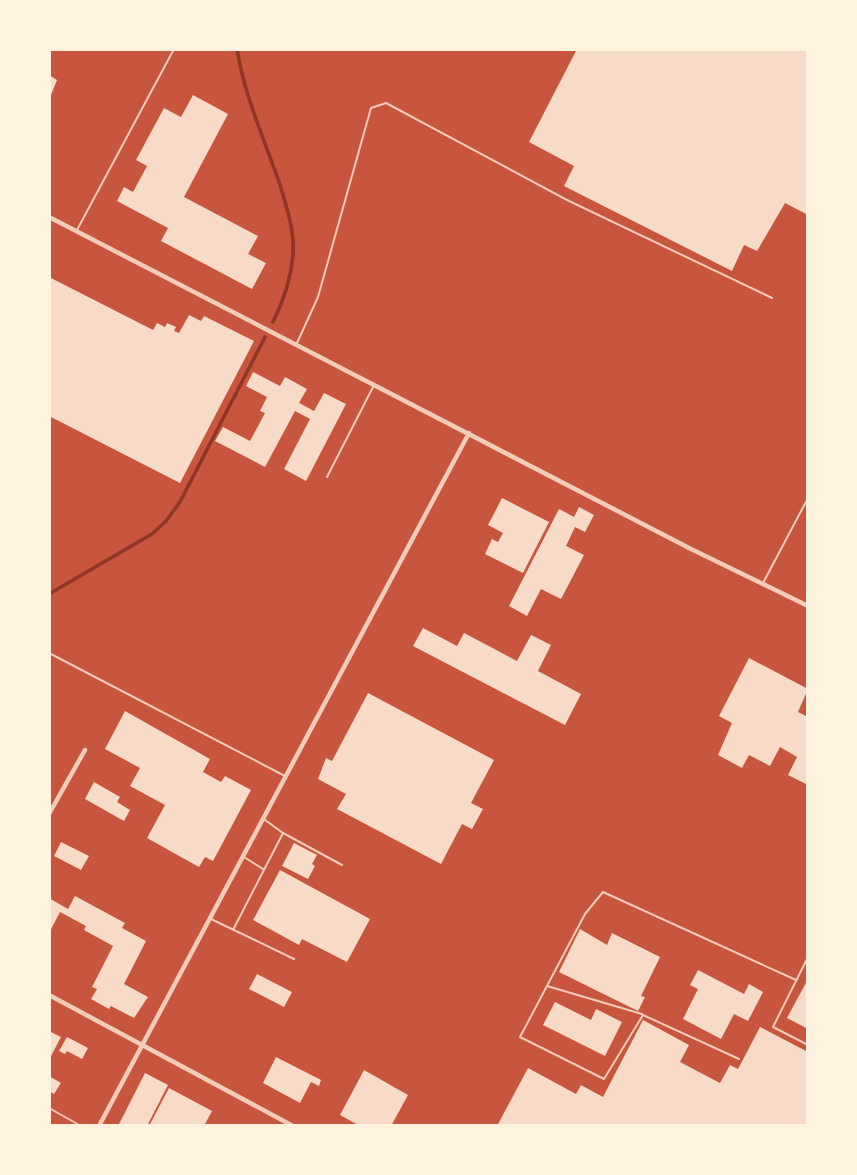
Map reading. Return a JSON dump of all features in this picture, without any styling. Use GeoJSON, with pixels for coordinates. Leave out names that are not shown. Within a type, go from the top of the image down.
{"type":"FeatureCollection","features":[{"type":"Feature","properties":{"kind":"street"},"geometry":{"type":"LineString","coordinates":[[49,217],[691,549],[808,606]]}},
{"type":"Feature","properties":{"kind":"street"},"geometry":{"type":"LineString","coordinates":[[99,1126],[470,433]]}},
{"type":"Feature","properties":{"kind":"street"},"geometry":{"type":"LineString","coordinates":[[49,814],[85,750]]}},
{"type":"Feature","properties":{"kind":"street"},"geometry":{"type":"LineString","coordinates":[[49,995],[293,1126]]}},
{"type":"Feature","properties":{"kind":"lane"},"geometry":{"type":"LineString","coordinates":[[76,231],[174,49]]}},
{"type":"Feature","properties":{"kind":"lane"},"geometry":{"type":"LineString","coordinates":[[297,344],[318,297],[371,108],[386,103],[567,200],[772,299]]}},
{"type":"Feature","properties":{"kind":"lane"},"geometry":{"type":"LineString","coordinates":[[327,477],[374,384]]}},
{"type":"Feature","properties":{"kind":"lane"},"geometry":{"type":"LineString","coordinates":[[763,583],[808,498]]}},
{"type":"Feature","properties":{"kind":"lane"},"geometry":{"type":"LineString","coordinates":[[49,653],[287,777]]}},
{"type":"Feature","properties":{"kind":"lane"},"geometry":{"type":"LineString","coordinates":[[264,820],[342,865]]}},
{"type":"Feature","properties":{"kind":"lane"},"geometry":{"type":"LineString","coordinates":[[233,930],[283,833]]}},
{"type":"Feature","properties":{"kind":"lane"},"geometry":{"type":"LineString","coordinates":[[244,856],[264,869]]}},
{"type":"Feature","properties":{"kind":"lane"},"geometry":{"type":"LineString","coordinates":[[643,1014],[604,1079],[520,1037],[585,914],[603,892],[796,979]]}},
{"type":"Feature","properties":{"kind":"lane"},"geometry":{"type":"LineString","coordinates":[[210,918],[294,960]]}},
{"type":"Feature","properties":{"kind":"lane"},"geometry":{"type":"LineString","coordinates":[[808,957],[772,1027],[808,1045]]}},
{"type":"Feature","properties":{"kind":"lane"},"geometry":{"type":"LineString","coordinates":[[546,985],[643,1014],[739,1059]]}},
{"type":"Feature","properties":{"kind":"lane"},"geometry":{"type":"LineString","coordinates":[[49,1108],[81,1126]]}},
{"type":"Feature","properties":{"kind":"building"},"geometry":{"type":"Polygon","coordinates":[[[577,49],[808,49],[808,215],[785,203],[757,251],[744,245],[732,271],[564,186],[574,166],[529,142],[577,49]]]}},
{"type":"Feature","properties":{"kind":"building"},"geometry":{"type":"Polygon","coordinates":[[[49,75],[57,80],[49,100],[49,75]]]}},
{"type":"Feature","properties":{"kind":"building"},"geometry":{"type":"Polygon","coordinates":[[[193,95],[228,114],[184,197],[258,236],[248,254],[266,263],[252,289],[161,241],[168,228],[117,201],[124,187],[133,192],[147,166],[136,160],[164,108],[181,117],[193,95]]]}},
{"type":"Feature","properties":{"kind":"building"},"geometry":{"type":"Polygon","coordinates":[[[49,277],[153,330],[157,323],[165,327],[167,323],[176,327],[174,331],[179,333],[189,315],[201,321],[204,316],[254,341],[180,483],[49,416],[49,277]]]}},
{"type":"Feature","properties":{"kind":"building"},"geometry":{"type":"Polygon","coordinates":[[[253,372],[280,386],[285,377],[307,389],[299,403],[314,411],[324,393],[346,404],[306,481],[284,469],[310,419],[295,411],[265,467],[215,441],[223,427],[250,441],[265,413],[260,411],[267,397],[246,386],[253,372]]]}},
{"type":"Feature","properties":{"kind":"building"},"geometry":{"type":"Polygon","coordinates":[[[502,498],[549,522],[523,573],[485,554],[492,539],[498,542],[503,533],[488,525],[502,498]]]}},
{"type":"Feature","properties":{"kind":"building"},"geometry":{"type":"Polygon","coordinates":[[[579,507],[594,515],[585,532],[575,527],[566,546],[584,555],[561,599],[541,589],[527,616],[509,606],[559,509],[574,517],[579,507]]]}},
{"type":"Feature","properties":{"kind":"building"},"geometry":{"type":"Polygon","coordinates":[[[423,628],[457,646],[464,633],[517,661],[531,635],[551,645],[538,671],[581,694],[565,725],[413,646],[423,628]]]}},
{"type":"Feature","properties":{"kind":"building"},"geometry":{"type":"Polygon","coordinates":[[[749,658],[808,689],[798,712],[808,717],[808,785],[788,775],[797,757],[780,747],[770,766],[749,755],[742,768],[718,755],[732,723],[719,716],[749,658]]]}},
{"type":"Feature","properties":{"kind":"building"},"geometry":{"type":"Polygon","coordinates":[[[368,693],[494,760],[471,803],[483,809],[472,829],[462,824],[441,864],[337,809],[346,794],[318,779],[326,758],[332,761],[368,693]]]}},
{"type":"Feature","properties":{"kind":"building"},"geometry":{"type":"Polygon","coordinates":[[[125,711],[210,759],[203,772],[221,782],[225,776],[251,790],[213,861],[205,857],[199,867],[147,838],[165,805],[130,786],[140,768],[105,749],[125,711]]]}},
{"type":"Feature","properties":{"kind":"building"},"geometry":{"type":"Polygon","coordinates":[[[94,782],[120,797],[117,802],[130,810],[124,821],[85,799],[94,782]]]}},
{"type":"Feature","properties":{"kind":"building"},"geometry":{"type":"Polygon","coordinates":[[[61,842],[89,856],[81,870],[54,856],[61,842]]]}},
{"type":"Feature","properties":{"kind":"building"},"geometry":{"type":"Polygon","coordinates":[[[294,843],[317,855],[308,879],[282,866],[294,843]]]}},
{"type":"Feature","properties":{"kind":"building"},"geometry":{"type":"Polygon","coordinates":[[[280,870],[370,919],[347,962],[302,939],[299,945],[253,920],[280,870]]]}},
{"type":"Feature","properties":{"kind":"building"},"geometry":{"type":"Polygon","coordinates":[[[75,896],[125,923],[122,928],[146,941],[124,984],[148,997],[134,1018],[91,999],[97,989],[92,987],[113,946],[84,930],[86,926],[60,912],[49,933],[49,898],[68,909],[75,896]]]}},
{"type":"Feature","properties":{"kind":"building"},"geometry":{"type":"Polygon","coordinates":[[[580,929],[607,945],[612,933],[660,957],[641,996],[645,997],[638,1011],[559,972],[580,929]]]}},
{"type":"Feature","properties":{"kind":"building"},"geometry":{"type":"Polygon","coordinates":[[[698,970],[744,994],[749,984],[763,992],[748,1021],[734,1014],[721,1039],[683,1019],[698,989],[690,985],[698,970]]]}},
{"type":"Feature","properties":{"kind":"building"},"geometry":{"type":"Polygon","coordinates":[[[257,974],[292,992],[284,1007],[249,989],[257,974]]]}},
{"type":"Feature","properties":{"kind":"building"},"geometry":{"type":"Polygon","coordinates":[[[808,979],[808,1029],[787,1018],[808,979]]]}},
{"type":"Feature","properties":{"kind":"building"},"geometry":{"type":"Polygon","coordinates":[[[555,1002],[591,1020],[596,1009],[622,1022],[605,1056],[543,1025],[555,1002]]]}},
{"type":"Feature","properties":{"kind":"building"},"geometry":{"type":"Polygon","coordinates":[[[643,1020],[689,1045],[680,1062],[720,1083],[730,1065],[738,1069],[760,1027],[808,1052],[808,1126],[497,1126],[528,1068],[576,1094],[581,1085],[603,1097],[643,1020]]]}},
{"type":"Feature","properties":{"kind":"building"},"geometry":{"type":"Polygon","coordinates":[[[49,1031],[61,1037],[49,1060],[49,1031]]]}},
{"type":"Feature","properties":{"kind":"building"},"geometry":{"type":"Polygon","coordinates":[[[67,1037],[88,1048],[82,1059],[67,1051],[65,1054],[59,1051],[67,1037]]]}},
{"type":"Feature","properties":{"kind":"building"},"geometry":{"type":"Polygon","coordinates":[[[276,1057],[321,1080],[319,1086],[311,1082],[300,1103],[263,1083],[276,1057]]]}},
{"type":"Feature","properties":{"kind":"building"},"geometry":{"type":"Polygon","coordinates":[[[364,1070],[408,1095],[391,1126],[360,1126],[340,1115],[364,1070]]]}},
{"type":"Feature","properties":{"kind":"building"},"geometry":{"type":"Polygon","coordinates":[[[145,1073],[168,1085],[147,1126],[118,1126],[145,1073]]]}},
{"type":"Feature","properties":{"kind":"building"},"geometry":{"type":"Polygon","coordinates":[[[49,1076],[61,1083],[54,1094],[49,1091],[49,1076]]]}},
{"type":"Feature","properties":{"kind":"building"},"geometry":{"type":"Polygon","coordinates":[[[169,1088],[212,1111],[204,1126],[149,1126],[169,1088]]]}},
{"type":"Feature","properties":{"kind":"waterway"},"geometry":{"type":"LineString","coordinates":[[237,49],[249,100],[279,182],[293,237],[290,272],[273,322]]}},
{"type":"Feature","properties":{"kind":"waterway"},"geometry":{"type":"LineString","coordinates":[[49,594],[152,534],[166,521],[180,502],[265,337]]}}]}
